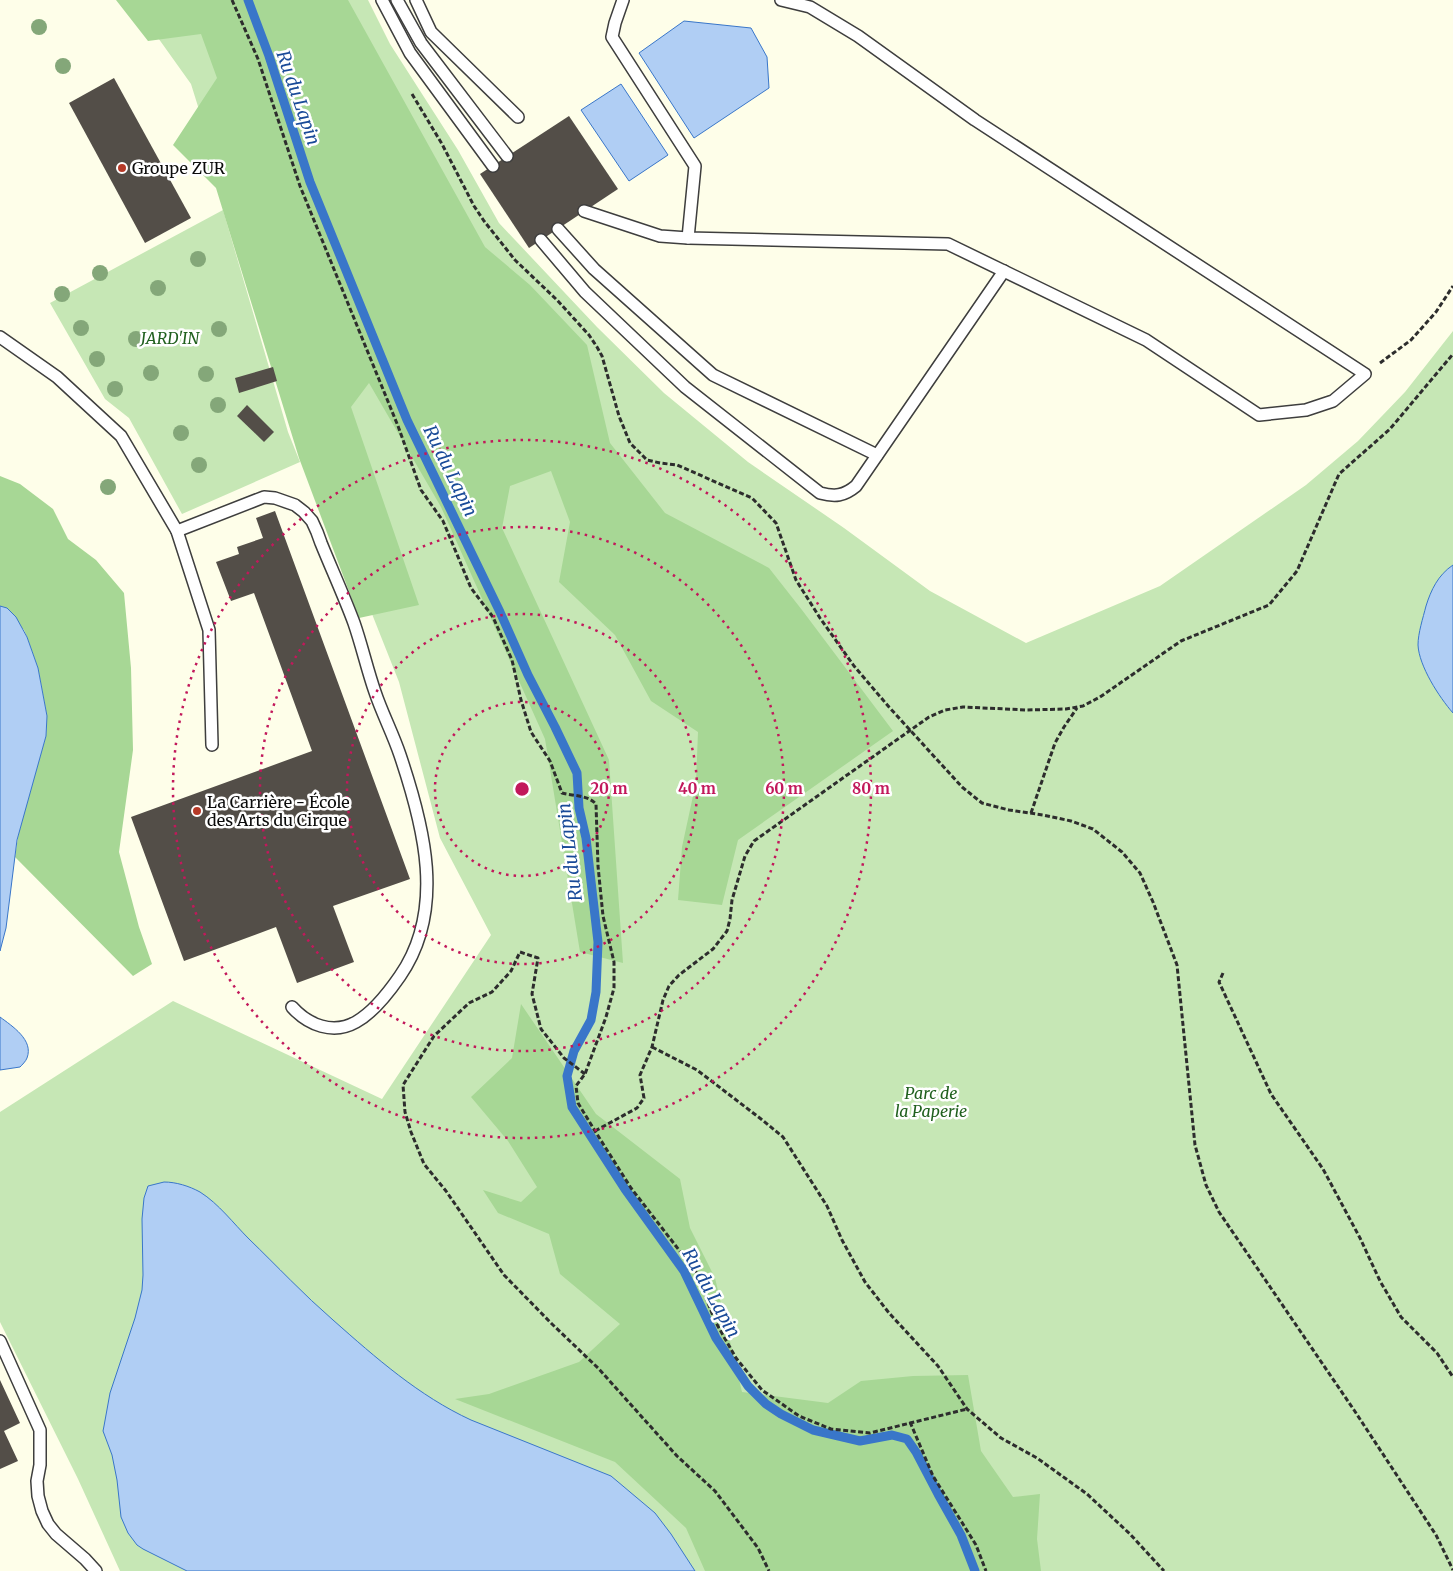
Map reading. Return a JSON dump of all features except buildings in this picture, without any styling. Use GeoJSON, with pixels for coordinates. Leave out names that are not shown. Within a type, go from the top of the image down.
{"type":"FeatureCollection","features":[{"type":"Feature","properties":{"kind":"lane"},"geometry":{"type":"LineString","coordinates":[[382,0],[410,53],[493,166]]}},
{"type":"Feature","properties":{"kind":"lane"},"geometry":{"type":"LineString","coordinates":[[397,0],[420,44],[507,156]]}},
{"type":"Feature","properties":{"kind":"lane"},"geometry":{"type":"LineString","coordinates":[[416,0],[431,32],[518,117]]}},
{"type":"Feature","properties":{"kind":"lane"},"geometry":{"type":"LineString","coordinates":[[623,0],[612,37],[695,166],[688,238]]}},
{"type":"Feature","properties":{"kind":"lane"},"geometry":{"type":"LineString","coordinates":[[584,211],[660,236],[948,244],[1146,340],[1259,415],[1306,410],[1334,401],[1365,374],[975,120],[858,36],[810,8],[781,0]]}},
{"type":"Feature","properties":{"kind":"lane"},"geometry":{"type":"LineString","coordinates":[[558,229],[594,269],[713,375],[876,456]]}},
{"type":"Feature","properties":{"kind":"lane"},"geometry":{"type":"LineString","coordinates":[[541,240],[585,292],[685,387],[820,493],[830,496],[849,492],[856,486],[1004,271]]}},
{"type":"Feature","properties":{"kind":"lane"},"geometry":{"type":"LineString","coordinates":[[0,338],[57,377],[121,436],[177,532],[209,630],[212,746]]}},
{"type":"Feature","properties":{"kind":"lane"},"geometry":{"type":"LineString","coordinates":[[177,532],[264,497],[285,500],[295,505],[312,521],[354,625],[375,694],[400,754],[420,820],[428,878],[424,922],[418,943],[407,966],[393,987],[372,1010],[356,1022],[345,1026],[332,1028],[320,1026],[300,1016],[292,1007]]}},
{"type":"Feature","properties":{"kind":"lane"},"geometry":{"type":"LineString","coordinates":[[0,1341],[40,1430],[40,1465],[37,1480],[38,1496],[42,1511],[48,1524],[56,1534],[96,1571]]}},
{"type":"Feature","properties":{"kind":"path"},"geometry":{"type":"LineString","coordinates":[[232,0],[258,59],[300,186],[398,426],[421,490],[443,521],[470,588],[493,617],[512,660],[531,732],[550,761],[562,793],[588,798],[596,804],[598,866],[602,908],[614,962],[614,988],[606,1018],[585,1074],[576,1086],[578,1103],[630,1188],[696,1272],[715,1321],[736,1358],[762,1390],[799,1416],[831,1429],[870,1433],[967,1409]]}},
{"type":"Feature","properties":{"kind":"path"},"geometry":{"type":"LineString","coordinates":[[407,86],[442,144],[474,206],[484,221],[515,260],[556,300],[597,346],[602,356],[619,416],[630,443],[648,460],[660,464],[677,465],[752,498],[776,523],[796,580],[854,666],[962,787],[982,802],[1008,810],[1071,821],[1093,830],[1122,852],[1140,873],[1177,966],[1195,1145],[1206,1185],[1219,1212],[1354,1410],[1436,1535],[1453,1570]]}},
{"type":"Feature","properties":{"kind":"path"},"geometry":{"type":"LineString","coordinates":[[1365,374],[1411,340],[1436,312],[1453,286]]}},
{"type":"Feature","properties":{"kind":"path"},"geometry":{"type":"LineString","coordinates":[[594,1131],[638,1108],[644,1098],[640,1074],[652,1047],[663,1000],[669,986],[679,974],[712,948],[727,931],[732,900],[745,856],[754,841],[929,717],[945,710],[963,707],[1027,710],[1078,708],[1100,697],[1181,641],[1269,605],[1297,571],[1340,474],[1390,429],[1453,354]]}},
{"type":"Feature","properties":{"kind":"path"},"geometry":{"type":"LineString","coordinates":[[1031,813],[1055,743],[1078,708]]}},
{"type":"Feature","properties":{"kind":"path"},"geometry":{"type":"LineString","coordinates":[[585,1074],[564,1058],[541,1029],[532,994],[538,958],[520,952],[511,971],[492,992],[469,1003],[434,1036],[403,1085],[405,1112],[424,1164],[446,1191],[504,1275],[598,1368],[677,1456],[715,1491],[758,1548],[769,1571]]}},
{"type":"Feature","properties":{"kind":"path"},"geometry":{"type":"LineString","coordinates":[[1223,973],[1220,982],[1271,1094],[1323,1169],[1360,1238],[1380,1281],[1401,1317],[1437,1353],[1453,1377]]}},
{"type":"Feature","properties":{"kind":"path"},"geometry":{"type":"LineString","coordinates":[[652,1047],[697,1070],[783,1137],[828,1206],[842,1240],[865,1282],[895,1320],[938,1366],[967,1409],[1001,1438],[1037,1458],[1086,1494],[1130,1534],[1164,1571]]}},
{"type":"Feature","properties":{"kind":"path"},"geometry":{"type":"LineString","coordinates":[[910,1422],[933,1476],[976,1545],[986,1571]]}},
{"type":"Feature","properties":{"kind":"green space"},"geometry":{"type":"Polygon","coordinates":[[[116,0],[348,0],[485,247],[530,285],[587,345],[610,443],[665,513],[769,568],[893,731],[738,840],[722,905],[678,900],[682,847],[696,782],[698,732],[651,701],[615,635],[559,582],[570,522],[551,471],[510,486],[502,528],[609,760],[623,963],[580,952],[545,739],[441,507],[369,383],[351,407],[419,605],[359,618],[299,458],[216,188],[173,145],[217,78],[201,34],[148,41],[116,0]]]}},
{"type":"Feature","properties":{"kind":"green space","name":"Parc de la Paperie"},"geometry":{"type":"Polygon","coordinates":[[[131,0],[368,0],[390,44],[458,150],[499,223],[597,327],[664,393],[748,462],[844,528],[930,591],[1026,643],[1160,586],[1306,485],[1358,441],[1405,392],[1453,331],[1453,1571],[120,1571],[78,1479],[0,1322],[0,1112],[173,1001],[382,1099],[491,935],[440,838],[399,682],[299,430],[191,84],[131,0]]]}},
{"type":"Feature","properties":{"kind":"green space","name":"JARD'IN"},"geometry":{"type":"Polygon","coordinates":[[[223,210],[288,432],[300,462],[182,514],[129,418],[105,399],[50,303],[223,210]]]}},
{"type":"Feature","properties":{"kind":"green space"},"geometry":{"type":"Polygon","coordinates":[[[0,476],[20,484],[53,509],[68,539],[96,560],[124,593],[131,668],[133,750],[119,852],[139,927],[152,964],[133,976],[15,857],[19,830],[46,736],[47,716],[38,668],[27,637],[24,630],[0,606],[0,476]]]}},
{"type":"Feature","properties":{"kind":"green space"},"geometry":{"type":"Polygon","coordinates":[[[521,1004],[596,1114],[680,1179],[690,1228],[715,1278],[742,1392],[828,1403],[861,1381],[913,1376],[968,1375],[981,1451],[1013,1497],[1040,1494],[1037,1539],[1041,1571],[705,1571],[686,1528],[615,1462],[455,1399],[489,1394],[579,1362],[620,1324],[560,1274],[549,1234],[498,1213],[483,1190],[521,1202],[537,1187],[508,1141],[471,1097],[512,1058],[521,1004]]]}},
{"type":"Feature","properties":{"kind":"water"},"geometry":{"type":"Polygon","coordinates":[[[684,21],[751,28],[767,57],[769,88],[694,138],[639,53],[684,21]]]}},
{"type":"Feature","properties":{"kind":"water"},"geometry":{"type":"Polygon","coordinates":[[[621,84],[668,155],[629,181],[581,110],[621,84]]]}},
{"type":"Feature","properties":{"kind":"water"},"geometry":{"type":"Polygon","coordinates":[[[1453,565],[1453,713],[1426,672],[1418,645],[1430,594],[1439,578],[1453,565]]]}},
{"type":"Feature","properties":{"kind":"water"},"geometry":{"type":"Polygon","coordinates":[[[0,606],[7,608],[16,617],[27,637],[38,668],[47,716],[46,736],[17,840],[6,928],[0,951],[0,606]]]}},
{"type":"Feature","properties":{"kind":"water"},"geometry":{"type":"Polygon","coordinates":[[[0,1017],[25,1039],[28,1051],[27,1058],[20,1067],[0,1070],[0,1017]]]}},
{"type":"Feature","properties":{"kind":"water"},"geometry":{"type":"Polygon","coordinates":[[[164,1182],[187,1186],[207,1197],[322,1310],[382,1362],[434,1400],[471,1420],[611,1476],[655,1513],[695,1571],[187,1571],[137,1545],[128,1533],[121,1517],[112,1455],[103,1431],[110,1393],[135,1318],[142,1290],[142,1219],[144,1198],[148,1186],[164,1182]]]}},
{"type":"Feature","properties":{"kind":"waterway","name":"Ru du Lapin"},"geometry":{"type":"LineString","coordinates":[[248,0],[269,56],[310,182],[407,420],[500,612],[528,675],[577,773],[579,808],[586,838],[598,942],[596,992],[591,1020],[574,1051],[567,1076],[572,1107],[625,1189],[684,1271],[716,1338],[748,1386],[766,1404],[813,1430],[860,1441],[892,1435],[907,1439],[961,1535],[975,1571]]}},
{"type":"Feature","properties":{"kind":"place","name":"Groupe ZUR"},"geometry":{"type":"Point","coordinates":[122,168]}},
{"type":"Feature","properties":{"kind":"place","name":"La Carrière - École des Arts du Cirque"},"geometry":{"type":"Point","coordinates":[197,811]}}]}
